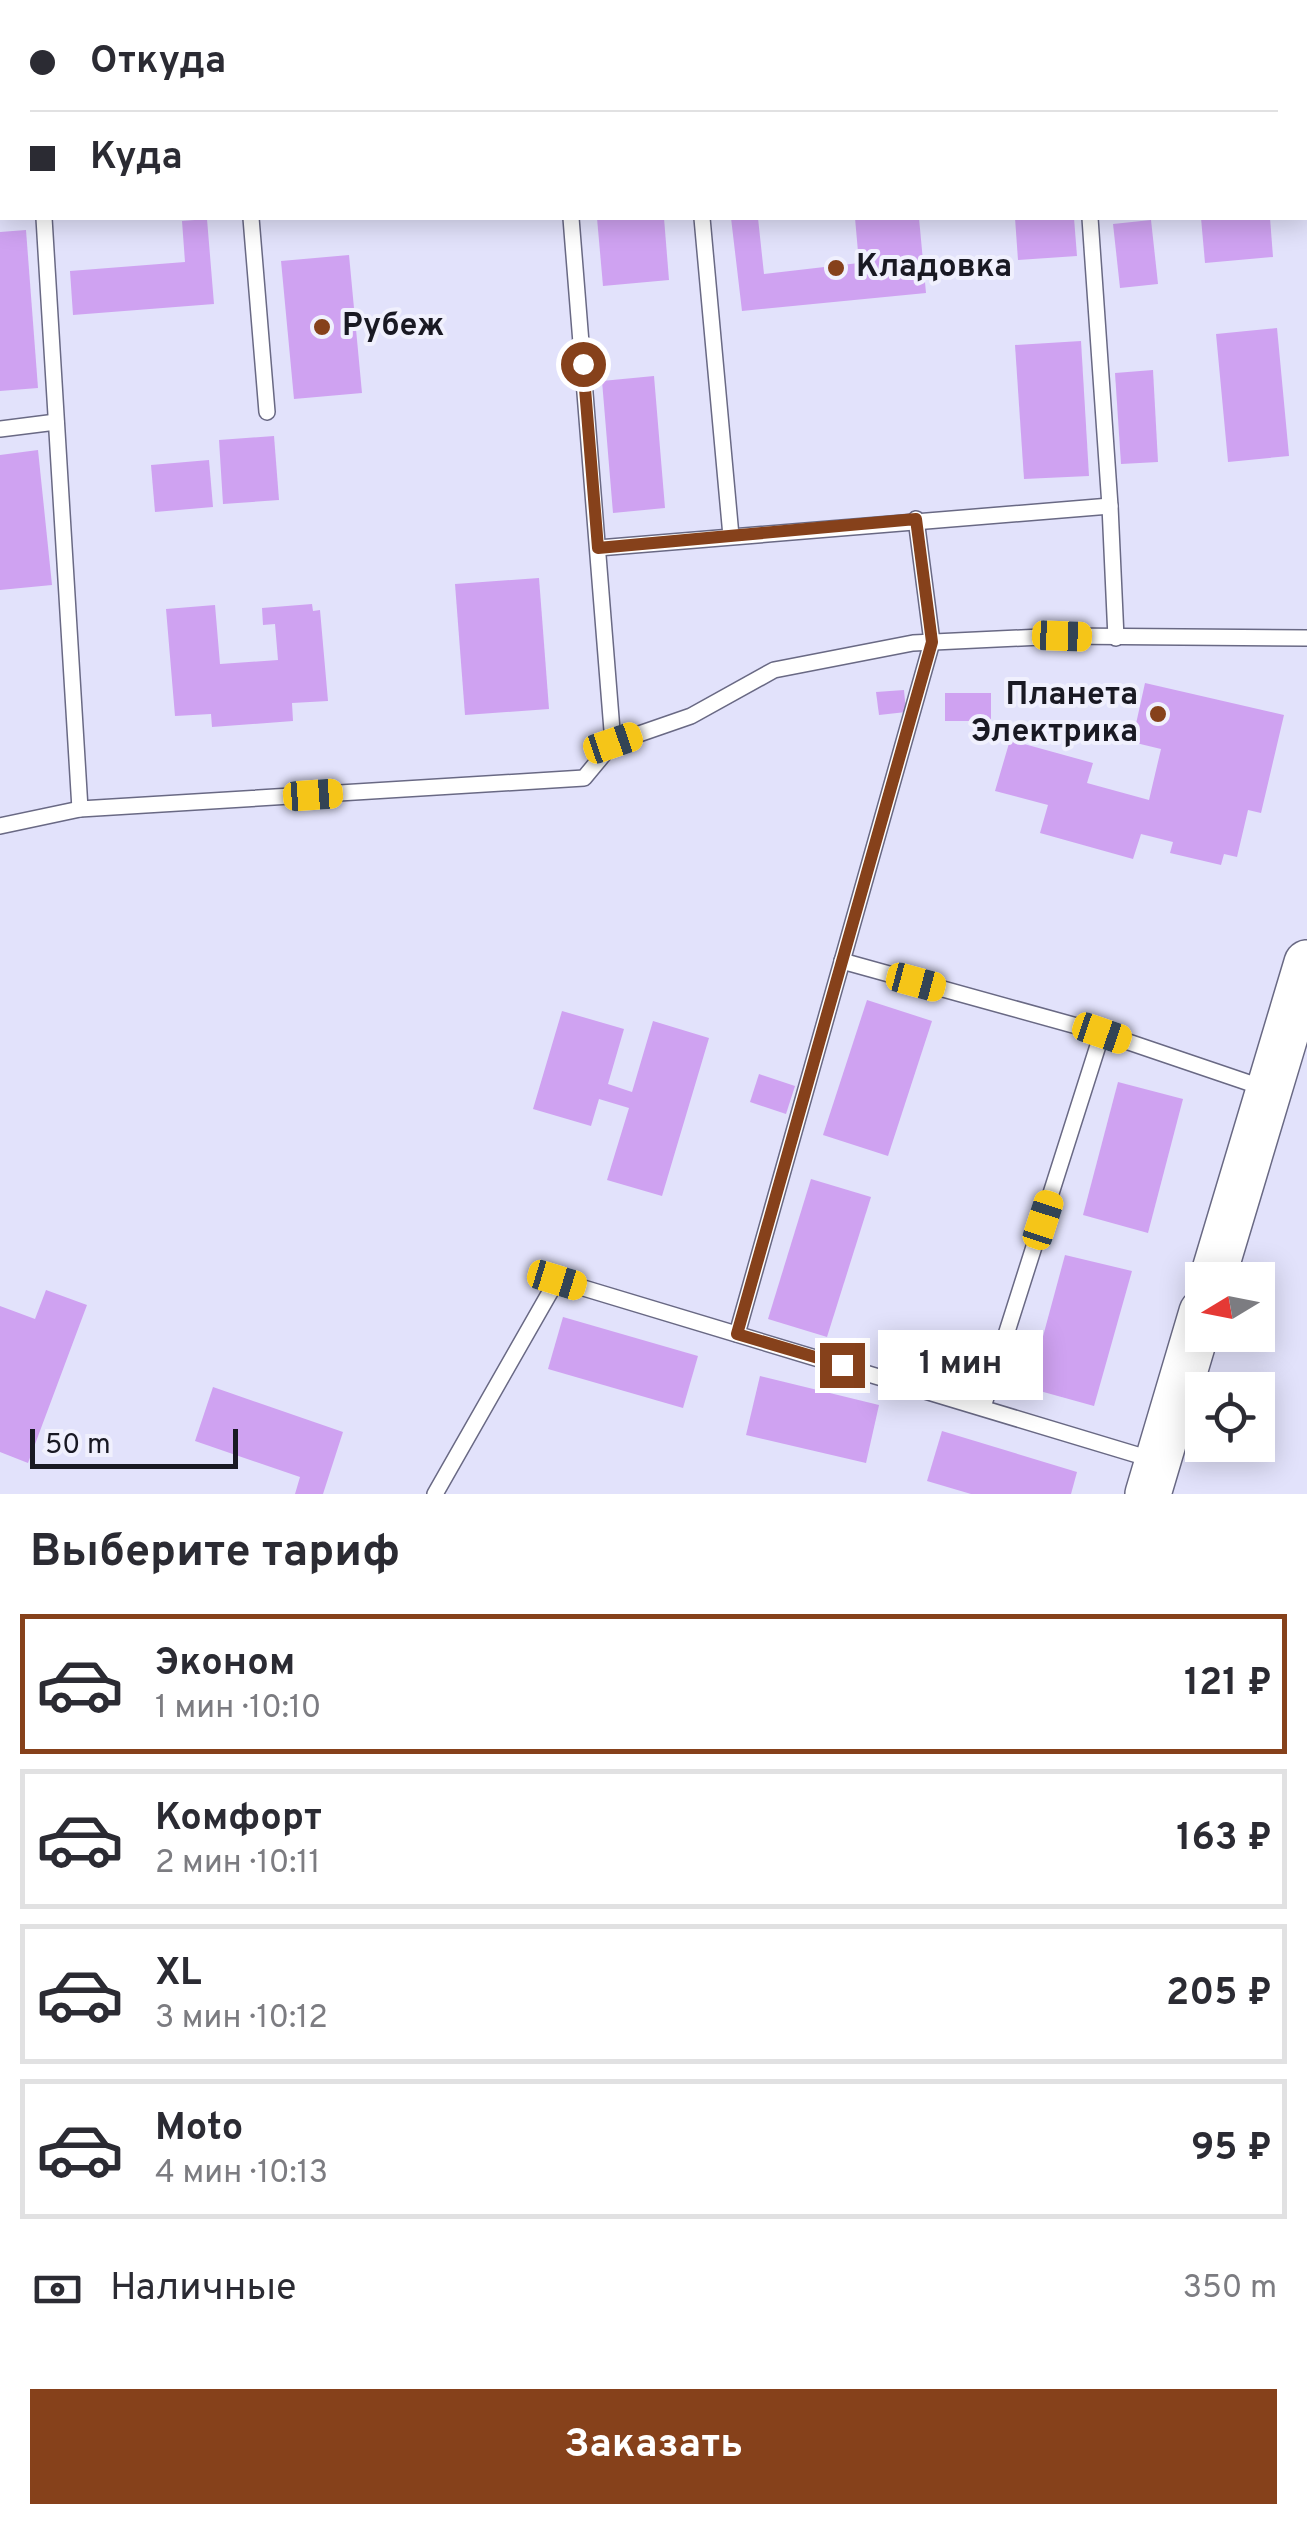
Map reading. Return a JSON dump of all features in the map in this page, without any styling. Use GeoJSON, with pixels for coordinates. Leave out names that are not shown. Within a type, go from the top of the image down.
{"type":"FeatureCollection","features":[{"type":"Feature","properties":{"kind":"main road"},"geometry":{"type":"LineString","coordinates":[[1217,1262],[1307,963]]}},
{"type":"Feature","properties":{"kind":"main road"},"geometry":{"type":"LineString","coordinates":[[1153,1478],[1190,1352]]}},
{"type":"Feature","properties":{"kind":"lane"},"geometry":{"type":"LineString","coordinates":[[44,220],[80,809]]}},
{"type":"Feature","properties":{"kind":"lane"},"geometry":{"type":"LineString","coordinates":[[251,220],[267,412]]}},
{"type":"Feature","properties":{"kind":"lane"},"geometry":{"type":"LineString","coordinates":[[571,220],[613,743]]}},
{"type":"Feature","properties":{"kind":"lane"},"geometry":{"type":"LineString","coordinates":[[702,220],[731,536]]}},
{"type":"Feature","properties":{"kind":"lane"},"geometry":{"type":"LineString","coordinates":[[1090,220],[1116,638]]}},
{"type":"Feature","properties":{"kind":"lane"},"geometry":{"type":"LineString","coordinates":[[0,429],[56,422]]}},
{"type":"Feature","properties":{"kind":"lane"},"geometry":{"type":"LineString","coordinates":[[598,548],[1110,506]]}},
{"type":"Feature","properties":{"kind":"lane"},"geometry":{"type":"LineString","coordinates":[[737,1334],[932,642],[916,519]]}},
{"type":"Feature","properties":{"kind":"lane"},"geometry":{"type":"LineString","coordinates":[[0,826],[80,809],[584,778],[613,743],[690,716],[774,670],[913,643],[1062,636],[1307,638]]}},
{"type":"Feature","properties":{"kind":"lane"},"geometry":{"type":"LineString","coordinates":[[842,961],[1102,1033],[1269,1090]]}},
{"type":"Feature","properties":{"kind":"lane"},"geometry":{"type":"LineString","coordinates":[[983,1407],[1102,1033]]}},
{"type":"Feature","properties":{"kind":"lane"},"geometry":{"type":"LineString","coordinates":[[434,1494],[557,1280],[983,1407],[1153,1478]]}},
{"type":"Feature","properties":{"kind":"building"},"geometry":{"type":"Polygon","coordinates":[[[207,220],[214,304],[73,315],[70,271],[185,262],[182,221],[207,220]]]}},
{"type":"Feature","properties":{"kind":"building"},"geometry":{"type":"Polygon","coordinates":[[[597,220],[664,220],[669,280],[603,286],[597,220]]]}},
{"type":"Feature","properties":{"kind":"building"},"geometry":{"type":"Polygon","coordinates":[[[731,220],[758,220],[764,274],[859,263],[855,220],[919,220],[926,293],[742,311],[731,220]]]}},
{"type":"Feature","properties":{"kind":"building"},"geometry":{"type":"Polygon","coordinates":[[[1015,220],[1074,220],[1077,256],[1018,260],[1015,220]]]}},
{"type":"Feature","properties":{"kind":"building"},"geometry":{"type":"Polygon","coordinates":[[[1151,220],[1158,284],[1120,288],[1113,224],[1151,220]]]}},
{"type":"Feature","properties":{"kind":"building"},"geometry":{"type":"Polygon","coordinates":[[[1201,220],[1270,220],[1273,257],[1205,263],[1201,220]]]}},
{"type":"Feature","properties":{"kind":"building"},"geometry":{"type":"Polygon","coordinates":[[[26,230],[38,388],[0,391],[0,232],[26,230]]]}},
{"type":"Feature","properties":{"kind":"building","name":"Рубеж"},"geometry":{"type":"Polygon","coordinates":[[[349,255],[362,393],[294,399],[281,261],[349,255]]]}},
{"type":"Feature","properties":{"kind":"building"},"geometry":{"type":"Polygon","coordinates":[[[1277,328],[1289,456],[1228,462],[1216,334],[1277,328]]]}},
{"type":"Feature","properties":{"kind":"building"},"geometry":{"type":"Polygon","coordinates":[[[1081,341],[1089,476],[1024,479],[1015,345],[1081,341]]]}},
{"type":"Feature","properties":{"kind":"building"},"geometry":{"type":"Polygon","coordinates":[[[1153,370],[1158,462],[1121,464],[1115,373],[1153,370]]]}},
{"type":"Feature","properties":{"kind":"building"},"geometry":{"type":"Polygon","coordinates":[[[654,376],[665,508],[613,513],[602,381],[654,376]]]}},
{"type":"Feature","properties":{"kind":"building"},"geometry":{"type":"Polygon","coordinates":[[[274,436],[279,500],[223,504],[219,440],[274,436]]]}},
{"type":"Feature","properties":{"kind":"building"},"geometry":{"type":"Polygon","coordinates":[[[38,450],[52,585],[0,590],[0,455],[38,450]]]}},
{"type":"Feature","properties":{"kind":"building"},"geometry":{"type":"Polygon","coordinates":[[[209,460],[213,507],[155,512],[151,465],[209,460]]]}},
{"type":"Feature","properties":{"kind":"building"},"geometry":{"type":"Polygon","coordinates":[[[539,578],[549,709],[465,715],[455,584],[539,578]]]}},
{"type":"Feature","properties":{"kind":"building"},"geometry":{"type":"Polygon","coordinates":[[[312,604],[313,611],[320,610],[328,701],[292,703],[293,721],[212,727],[211,714],[175,716],[166,609],[215,605],[220,664],[278,660],[275,624],[263,625],[262,608],[312,604]]]}},
{"type":"Feature","properties":{"kind":"building"},"geometry":{"type":"Polygon","coordinates":[[[1145,683],[1284,715],[1261,813],[1248,810],[1237,857],[1224,854],[1221,865],[1170,853],[1173,842],[1141,834],[1133,859],[1040,833],[1048,805],[995,791],[1010,740],[1093,763],[1087,783],[1149,800],[1161,749],[1132,742],[1145,683]]]}},
{"type":"Feature","properties":{"kind":"building"},"geometry":{"type":"Polygon","coordinates":[[[904,690],[906,712],[879,715],[876,692],[904,690]]]}},
{"type":"Feature","properties":{"kind":"building"},"geometry":{"type":"Polygon","coordinates":[[[945,693],[991,693],[991,721],[945,721],[945,693]]]}},
{"type":"Feature","properties":{"kind":"building"},"geometry":{"type":"Polygon","coordinates":[[[867,1000],[932,1021],[888,1156],[823,1135],[867,1000]]]}},
{"type":"Feature","properties":{"kind":"building"},"geometry":{"type":"Polygon","coordinates":[[[562,1011],[624,1029],[608,1084],[632,1092],[653,1021],[709,1038],[662,1196],[607,1180],[629,1108],[599,1099],[591,1126],[533,1109],[562,1011]]]}},
{"type":"Feature","properties":{"kind":"building"},"geometry":{"type":"Polygon","coordinates":[[[759,1074],[795,1086],[786,1114],[750,1102],[759,1074]]]}},
{"type":"Feature","properties":{"kind":"building"},"geometry":{"type":"Polygon","coordinates":[[[1118,1082],[1183,1099],[1148,1233],[1083,1215],[1118,1082]]]}},
{"type":"Feature","properties":{"kind":"building"},"geometry":{"type":"Polygon","coordinates":[[[811,1179],[871,1197],[827,1337],[768,1319],[811,1179]]]}},
{"type":"Feature","properties":{"kind":"building"},"geometry":{"type":"Polygon","coordinates":[[[1065,1255],[1132,1271],[1094,1406],[1029,1388],[1065,1255]]]}},
{"type":"Feature","properties":{"kind":"building"},"geometry":{"type":"Polygon","coordinates":[[[46,1290],[87,1305],[28,1463],[0,1452],[0,1306],[35,1319],[46,1290]]]}},
{"type":"Feature","properties":{"kind":"building"},"geometry":{"type":"Polygon","coordinates":[[[563,1317],[698,1356],[683,1408],[548,1369],[563,1317]]]}},
{"type":"Feature","properties":{"kind":"building"},"geometry":{"type":"Polygon","coordinates":[[[760,1376],[879,1405],[866,1463],[746,1435],[760,1376]]]}},
{"type":"Feature","properties":{"kind":"building"},"geometry":{"type":"Polygon","coordinates":[[[213,1387],[343,1432],[323,1494],[295,1494],[300,1477],[195,1441],[213,1387]]]}},
{"type":"Feature","properties":{"kind":"building"},"geometry":{"type":"Polygon","coordinates":[[[942,1431],[1077,1472],[1071,1494],[971,1494],[927,1481],[942,1431]]]}},
{"type":"Feature","properties":{"kind":"place","name":"Кладовка"},"geometry":{"type":"Point","coordinates":[836,268]}},
{"type":"Feature","properties":{"kind":"place","name":"Рубеж"},"geometry":{"type":"Point","coordinates":[322,327]}},
{"type":"Feature","properties":{"kind":"place","name":"Планета Электрика"},"geometry":{"type":"Point","coordinates":[1158,714]}},
{"type":"Feature","properties":{"kind":"route"},"geometry":{"type":"LineString","coordinates":[[583,364],[598,548],[916,519],[932,642],[737,1334],[842,1365]]}}]}
